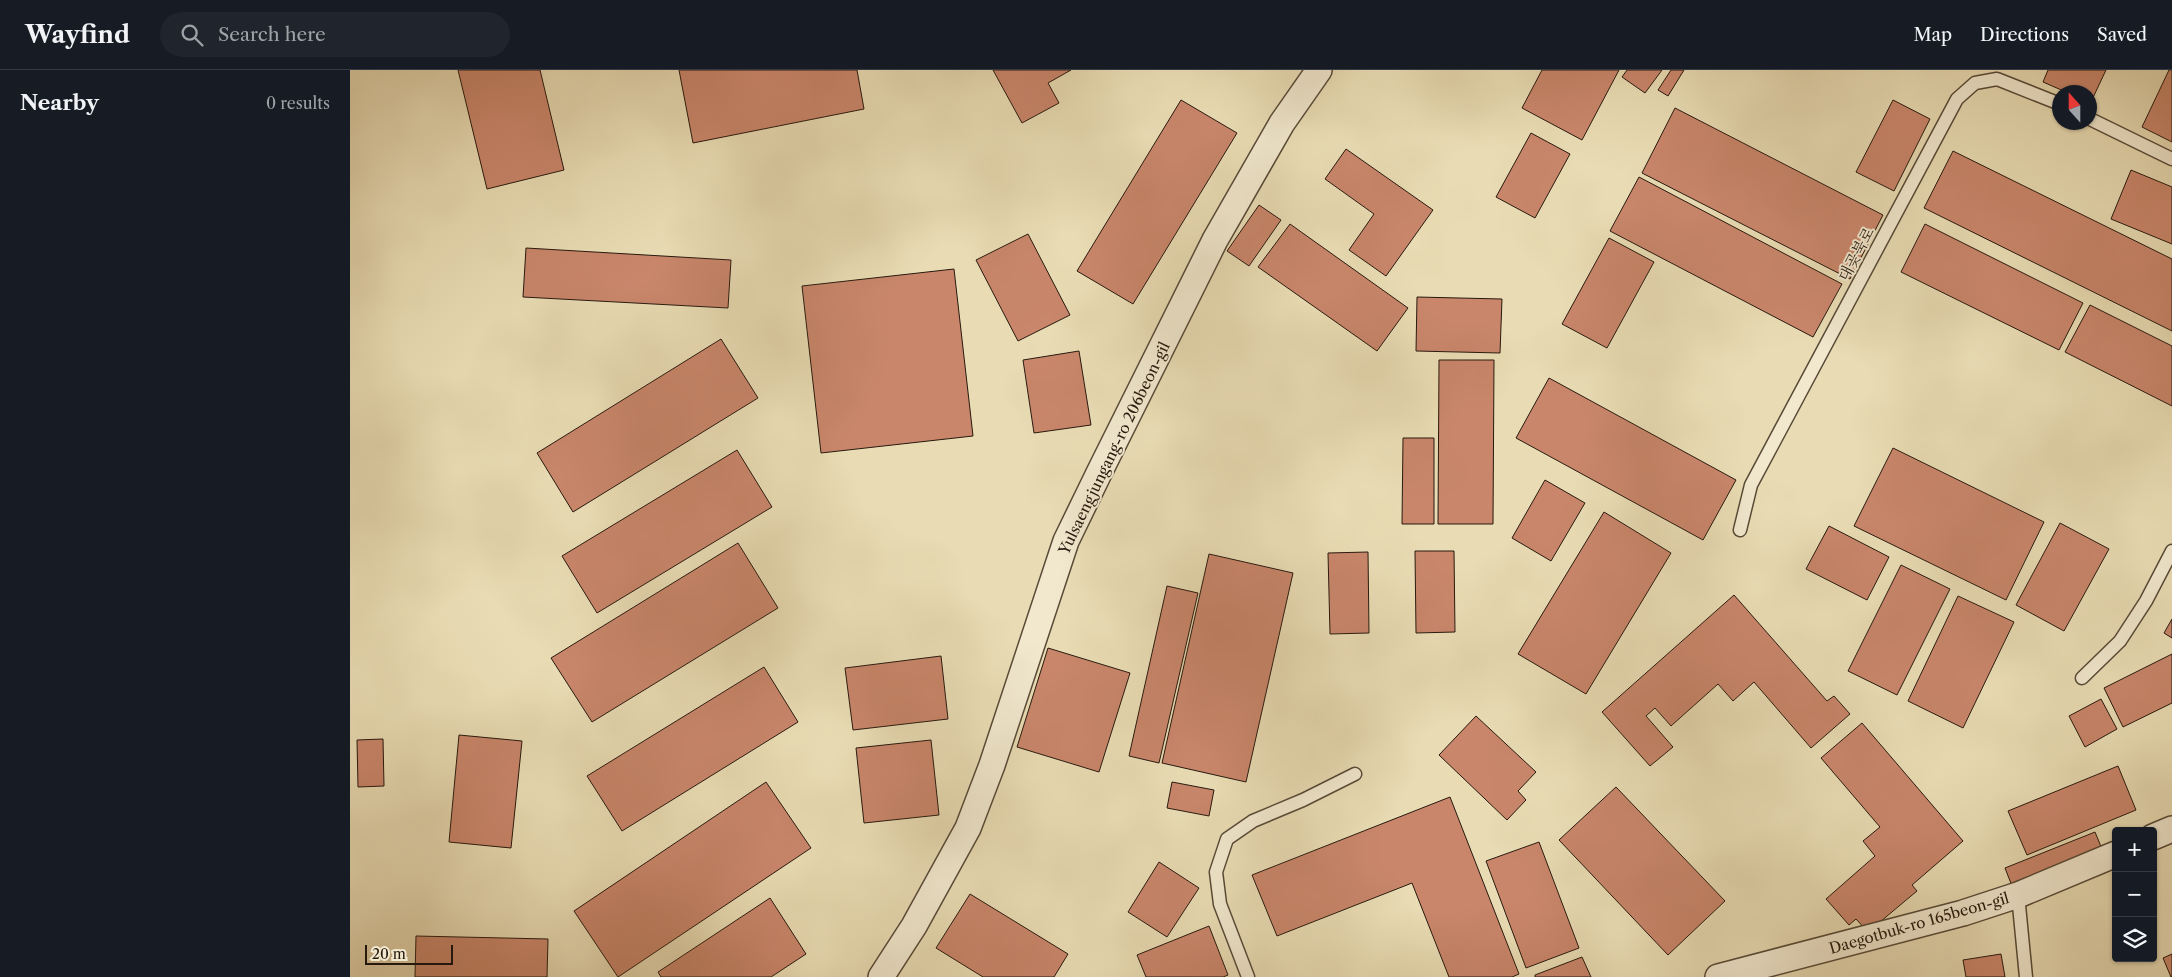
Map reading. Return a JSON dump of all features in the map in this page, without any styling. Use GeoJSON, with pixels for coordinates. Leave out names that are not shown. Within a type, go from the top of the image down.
{"type":"FeatureCollection","features":[{"type":"Feature","properties":{"kind":"street","name":"Yulsaengjungang-ro 206beon-gil"},"geometry":{"type":"LineString","coordinates":[[881,977],[914,926],[968,828],[992,765],[1066,541],[1215,240],[1282,123],[1320,70]]}},
{"type":"Feature","properties":{"kind":"street"},"geometry":{"type":"LineString","coordinates":[[2157,835],[2172,829]]}},
{"type":"Feature","properties":{"kind":"street","name":"Daegotbuk-ro 165beon-gil"},"geometry":{"type":"LineString","coordinates":[[1718,977],[1963,912],[2018,895],[2112,856]]}},
{"type":"Feature","properties":{"kind":"lane","name":"대곶북로"},"geometry":{"type":"LineString","coordinates":[[1740,530],[1751,485],[1957,100],[1975,83],[1997,78],[2052,101]]}},
{"type":"Feature","properties":{"kind":"lane"},"geometry":{"type":"LineString","coordinates":[[2097,122],[2172,159]]}},
{"type":"Feature","properties":{"kind":"lane"},"geometry":{"type":"LineString","coordinates":[[2082,678],[2120,641],[2146,601],[2172,551]]}},
{"type":"Feature","properties":{"kind":"lane"},"geometry":{"type":"LineString","coordinates":[[1248,977],[1220,904],[1216,872],[1227,839],[1253,821],[1303,800],[1354,774]]}},
{"type":"Feature","properties":{"kind":"lane"},"geometry":{"type":"LineString","coordinates":[[2018,895],[2026,977]]}},
{"type":"Feature","properties":{"kind":"building"},"geometry":{"type":"Polygon","coordinates":[[[458,70],[540,70],[564,170],[487,189],[458,70]]]}},
{"type":"Feature","properties":{"kind":"building"},"geometry":{"type":"Polygon","coordinates":[[[679,70],[857,70],[864,109],[693,143],[679,70]]]}},
{"type":"Feature","properties":{"kind":"building"},"geometry":{"type":"Polygon","coordinates":[[[993,70],[1071,70],[1048,83],[1059,103],[1022,123],[993,70]]]}},
{"type":"Feature","properties":{"kind":"building"},"geometry":{"type":"Polygon","coordinates":[[[1542,70],[1619,70],[1582,140],[1522,108],[1542,70]]]}},
{"type":"Feature","properties":{"kind":"building"},"geometry":{"type":"Polygon","coordinates":[[[1627,70],[1662,70],[1645,93],[1622,77],[1627,70]]]}},
{"type":"Feature","properties":{"kind":"building"},"geometry":{"type":"Polygon","coordinates":[[[1671,70],[1684,70],[1668,96],[1658,90],[1671,70]]]}},
{"type":"Feature","properties":{"kind":"building"},"geometry":{"type":"Polygon","coordinates":[[[2048,70],[2106,70],[2097,89],[2097,85],[2052,86],[2043,82],[2048,70]]]}},
{"type":"Feature","properties":{"kind":"building"},"geometry":{"type":"Polygon","coordinates":[[[2169,70],[2172,70],[2172,142],[2142,127],[2169,70]]]}},
{"type":"Feature","properties":{"kind":"building"},"geometry":{"type":"Polygon","coordinates":[[[1181,100],[1237,133],[1133,304],[1077,271],[1181,100]]]}},
{"type":"Feature","properties":{"kind":"building"},"geometry":{"type":"Polygon","coordinates":[[[1893,100],[1930,119],[1894,191],[1856,172],[1893,100]]]}},
{"type":"Feature","properties":{"kind":"building"},"geometry":{"type":"Polygon","coordinates":[[[1675,108],[1883,215],[1850,279],[1642,173],[1675,108]]]}},
{"type":"Feature","properties":{"kind":"building"},"geometry":{"type":"Polygon","coordinates":[[[1531,133],[1570,154],[1535,218],[1496,197],[1531,133]]]}},
{"type":"Feature","properties":{"kind":"building"},"geometry":{"type":"Polygon","coordinates":[[[1346,149],[1433,210],[1386,276],[1349,250],[1374,214],[1325,179],[1346,149]]]}},
{"type":"Feature","properties":{"kind":"building"},"geometry":{"type":"Polygon","coordinates":[[[1953,151],[2172,259],[2172,331],[1924,208],[1953,151]]]}},
{"type":"Feature","properties":{"kind":"building"},"geometry":{"type":"Polygon","coordinates":[[[2131,170],[2172,187],[2172,244],[2111,219],[2131,170]]]}},
{"type":"Feature","properties":{"kind":"building"},"geometry":{"type":"Polygon","coordinates":[[[1639,177],[1842,284],[1813,337],[1610,231],[1639,177]]]}},
{"type":"Feature","properties":{"kind":"building"},"geometry":{"type":"Polygon","coordinates":[[[1259,205],[1281,220],[1249,266],[1227,251],[1259,205]]]}},
{"type":"Feature","properties":{"kind":"building"},"geometry":{"type":"Polygon","coordinates":[[[1290,224],[1408,308],[1377,351],[1258,267],[1290,224]]]}},
{"type":"Feature","properties":{"kind":"building"},"geometry":{"type":"Polygon","coordinates":[[[1925,224],[2083,303],[2059,350],[1901,272],[1925,224]]]}},
{"type":"Feature","properties":{"kind":"building"},"geometry":{"type":"Polygon","coordinates":[[[1028,234],[1070,315],[1018,341],[976,260],[1028,234]]]}},
{"type":"Feature","properties":{"kind":"building"},"geometry":{"type":"Polygon","coordinates":[[[1609,238],[1654,262],[1607,348],[1562,324],[1609,238]]]}},
{"type":"Feature","properties":{"kind":"building"},"geometry":{"type":"Polygon","coordinates":[[[526,248],[731,260],[728,308],[523,297],[526,248]]]}},
{"type":"Feature","properties":{"kind":"building"},"geometry":{"type":"Polygon","coordinates":[[[954,269],[973,436],[821,453],[802,286],[954,269]]]}},
{"type":"Feature","properties":{"kind":"building"},"geometry":{"type":"Polygon","coordinates":[[[1417,297],[1502,299],[1500,353],[1416,351],[1417,297]]]}},
{"type":"Feature","properties":{"kind":"building"},"geometry":{"type":"Polygon","coordinates":[[[2090,305],[2172,346],[2172,406],[2065,352],[2090,305]]]}},
{"type":"Feature","properties":{"kind":"building"},"geometry":{"type":"Polygon","coordinates":[[[721,339],[758,398],[573,512],[537,453],[721,339]]]}},
{"type":"Feature","properties":{"kind":"building"},"geometry":{"type":"Polygon","coordinates":[[[1079,351],[1091,425],[1034,433],[1023,360],[1079,351]]]}},
{"type":"Feature","properties":{"kind":"building"},"geometry":{"type":"Polygon","coordinates":[[[1439,360],[1494,360],[1493,524],[1438,524],[1439,360]]]}},
{"type":"Feature","properties":{"kind":"building"},"geometry":{"type":"Polygon","coordinates":[[[1549,378],[1736,480],[1703,540],[1516,438],[1549,378]]]}},
{"type":"Feature","properties":{"kind":"building"},"geometry":{"type":"Polygon","coordinates":[[[1403,438],[1434,438],[1434,524],[1402,524],[1403,438]]]}},
{"type":"Feature","properties":{"kind":"building"},"geometry":{"type":"Polygon","coordinates":[[[1893,448],[2044,522],[2006,600],[1854,526],[1893,448]]]}},
{"type":"Feature","properties":{"kind":"building"},"geometry":{"type":"Polygon","coordinates":[[[737,450],[772,507],[597,613],[562,556],[737,450]]]}},
{"type":"Feature","properties":{"kind":"building"},"geometry":{"type":"Polygon","coordinates":[[[1545,480],[1585,503],[1551,561],[1512,538],[1545,480]]]}},
{"type":"Feature","properties":{"kind":"building"},"geometry":{"type":"Polygon","coordinates":[[[1604,512],[1671,553],[1586,694],[1518,654],[1604,512]]]}},
{"type":"Feature","properties":{"kind":"building"},"geometry":{"type":"Polygon","coordinates":[[[2060,523],[2109,549],[2064,631],[2016,605],[2060,523]]]}},
{"type":"Feature","properties":{"kind":"building"},"geometry":{"type":"Polygon","coordinates":[[[1829,526],[1889,557],[1867,600],[1806,569],[1829,526]]]}},
{"type":"Feature","properties":{"kind":"building"},"geometry":{"type":"Polygon","coordinates":[[[738,543],[778,608],[592,722],[551,658],[738,543]]]}},
{"type":"Feature","properties":{"kind":"building"},"geometry":{"type":"Polygon","coordinates":[[[1415,551],[1454,551],[1455,632],[1416,633],[1415,551]]]}},
{"type":"Feature","properties":{"kind":"building"},"geometry":{"type":"Polygon","coordinates":[[[1368,552],[1369,633],[1330,634],[1328,553],[1368,552]]]}},
{"type":"Feature","properties":{"kind":"building"},"geometry":{"type":"Polygon","coordinates":[[[1209,554],[1293,573],[1246,782],[1162,763],[1209,554]]]}},
{"type":"Feature","properties":{"kind":"building"},"geometry":{"type":"Polygon","coordinates":[[[1901,565],[1950,589],[1897,695],[1848,671],[1901,565]]]}},
{"type":"Feature","properties":{"kind":"building"},"geometry":{"type":"Polygon","coordinates":[[[1167,586],[1198,593],[1159,763],[1129,756],[1167,586]]]}},
{"type":"Feature","properties":{"kind":"building"},"geometry":{"type":"Polygon","coordinates":[[[1734,595],[1827,701],[1834,696],[1850,714],[1811,748],[1754,682],[1733,701],[1718,684],[1671,726],[1655,708],[1646,716],[1673,747],[1650,766],[1602,712],[1734,595]]]}},
{"type":"Feature","properties":{"kind":"building"},"geometry":{"type":"Polygon","coordinates":[[[1958,596],[2014,622],[1963,728],[1908,701],[1958,596]]]}},
{"type":"Feature","properties":{"kind":"building"},"geometry":{"type":"Polygon","coordinates":[[[2172,619],[2172,638],[2164,633],[2172,619]]]}},
{"type":"Feature","properties":{"kind":"building"},"geometry":{"type":"Polygon","coordinates":[[[1048,648],[1130,673],[1099,772],[1017,747],[1048,648]]]}},
{"type":"Feature","properties":{"kind":"building"},"geometry":{"type":"Polygon","coordinates":[[[2172,654],[2172,703],[2123,727],[2104,688],[2172,654]]]}},
{"type":"Feature","properties":{"kind":"building"},"geometry":{"type":"Polygon","coordinates":[[[941,656],[948,719],[853,730],[845,668],[941,656]]]}},
{"type":"Feature","properties":{"kind":"building"},"geometry":{"type":"Polygon","coordinates":[[[764,667],[798,722],[622,831],[587,776],[764,667]]]}},
{"type":"Feature","properties":{"kind":"building"},"geometry":{"type":"Polygon","coordinates":[[[2101,699],[2117,729],[2085,747],[2069,716],[2101,699]]]}},
{"type":"Feature","properties":{"kind":"building"},"geometry":{"type":"Polygon","coordinates":[[[1476,716],[1536,772],[1518,791],[1526,800],[1507,820],[1439,755],[1476,716]]]}},
{"type":"Feature","properties":{"kind":"building"},"geometry":{"type":"Polygon","coordinates":[[[1862,723],[1963,841],[1912,885],[1917,891],[1868,932],[1856,919],[1849,925],[1826,899],[1875,856],[1863,841],[1880,827],[1821,758],[1862,723]]]}},
{"type":"Feature","properties":{"kind":"building"},"geometry":{"type":"Polygon","coordinates":[[[459,735],[522,741],[511,848],[449,842],[459,735]]]}},
{"type":"Feature","properties":{"kind":"building"},"geometry":{"type":"Polygon","coordinates":[[[383,739],[384,786],[358,787],[357,740],[383,739]]]}},
{"type":"Feature","properties":{"kind":"building"},"geometry":{"type":"Polygon","coordinates":[[[931,740],[939,815],[864,823],[856,748],[931,740]]]}},
{"type":"Feature","properties":{"kind":"building"},"geometry":{"type":"Polygon","coordinates":[[[2118,766],[2136,810],[2027,855],[2008,811],[2118,766]]]}},
{"type":"Feature","properties":{"kind":"building"},"geometry":{"type":"Polygon","coordinates":[[[766,782],[811,848],[618,977],[574,911],[766,782]]]}},
{"type":"Feature","properties":{"kind":"building"},"geometry":{"type":"Polygon","coordinates":[[[1172,782],[1214,790],[1209,816],[1167,808],[1172,782]]]}},
{"type":"Feature","properties":{"kind":"building"},"geometry":{"type":"Polygon","coordinates":[[[1616,787],[1725,901],[1668,955],[1559,840],[1616,787]]]}},
{"type":"Feature","properties":{"kind":"building"},"geometry":{"type":"Polygon","coordinates":[[[1450,797],[1519,974],[1512,977],[1449,977],[1412,883],[1277,936],[1252,875],[1450,797]]]}},
{"type":"Feature","properties":{"kind":"building"},"geometry":{"type":"Polygon","coordinates":[[[2095,832],[2102,849],[2012,886],[2005,868],[2095,832]]]}},
{"type":"Feature","properties":{"kind":"building"},"geometry":{"type":"Polygon","coordinates":[[[1539,842],[1579,948],[1526,968],[1486,861],[1539,842]]]}},
{"type":"Feature","properties":{"kind":"building"},"geometry":{"type":"Polygon","coordinates":[[[1159,862],[1199,888],[1167,937],[1128,912],[1159,862]]]}},
{"type":"Feature","properties":{"kind":"building"},"geometry":{"type":"Polygon","coordinates":[[[970,894],[1068,954],[1054,977],[983,977],[936,948],[970,894]]]}},
{"type":"Feature","properties":{"kind":"building"},"geometry":{"type":"Polygon","coordinates":[[[770,898],[806,954],[771,977],[661,977],[658,972],[770,898]]]}},
{"type":"Feature","properties":{"kind":"building"},"geometry":{"type":"Polygon","coordinates":[[[1209,926],[1228,975],[1223,977],[1146,977],[1137,955],[1209,926]]]}},
{"type":"Feature","properties":{"kind":"building"},"geometry":{"type":"Polygon","coordinates":[[[416,936],[548,939],[547,977],[415,977],[416,936]]]}},
{"type":"Feature","properties":{"kind":"building"},"geometry":{"type":"Polygon","coordinates":[[[2001,954],[2005,977],[1966,977],[1963,960],[2001,954]]]}},
{"type":"Feature","properties":{"kind":"building"},"geometry":{"type":"Polygon","coordinates":[[[2172,954],[2172,977],[2171,977],[2163,958],[2172,954]]]}},
{"type":"Feature","properties":{"kind":"building"},"geometry":{"type":"Polygon","coordinates":[[[1582,957],[1591,977],[1535,977],[1535,975],[1582,957]]]}}]}
